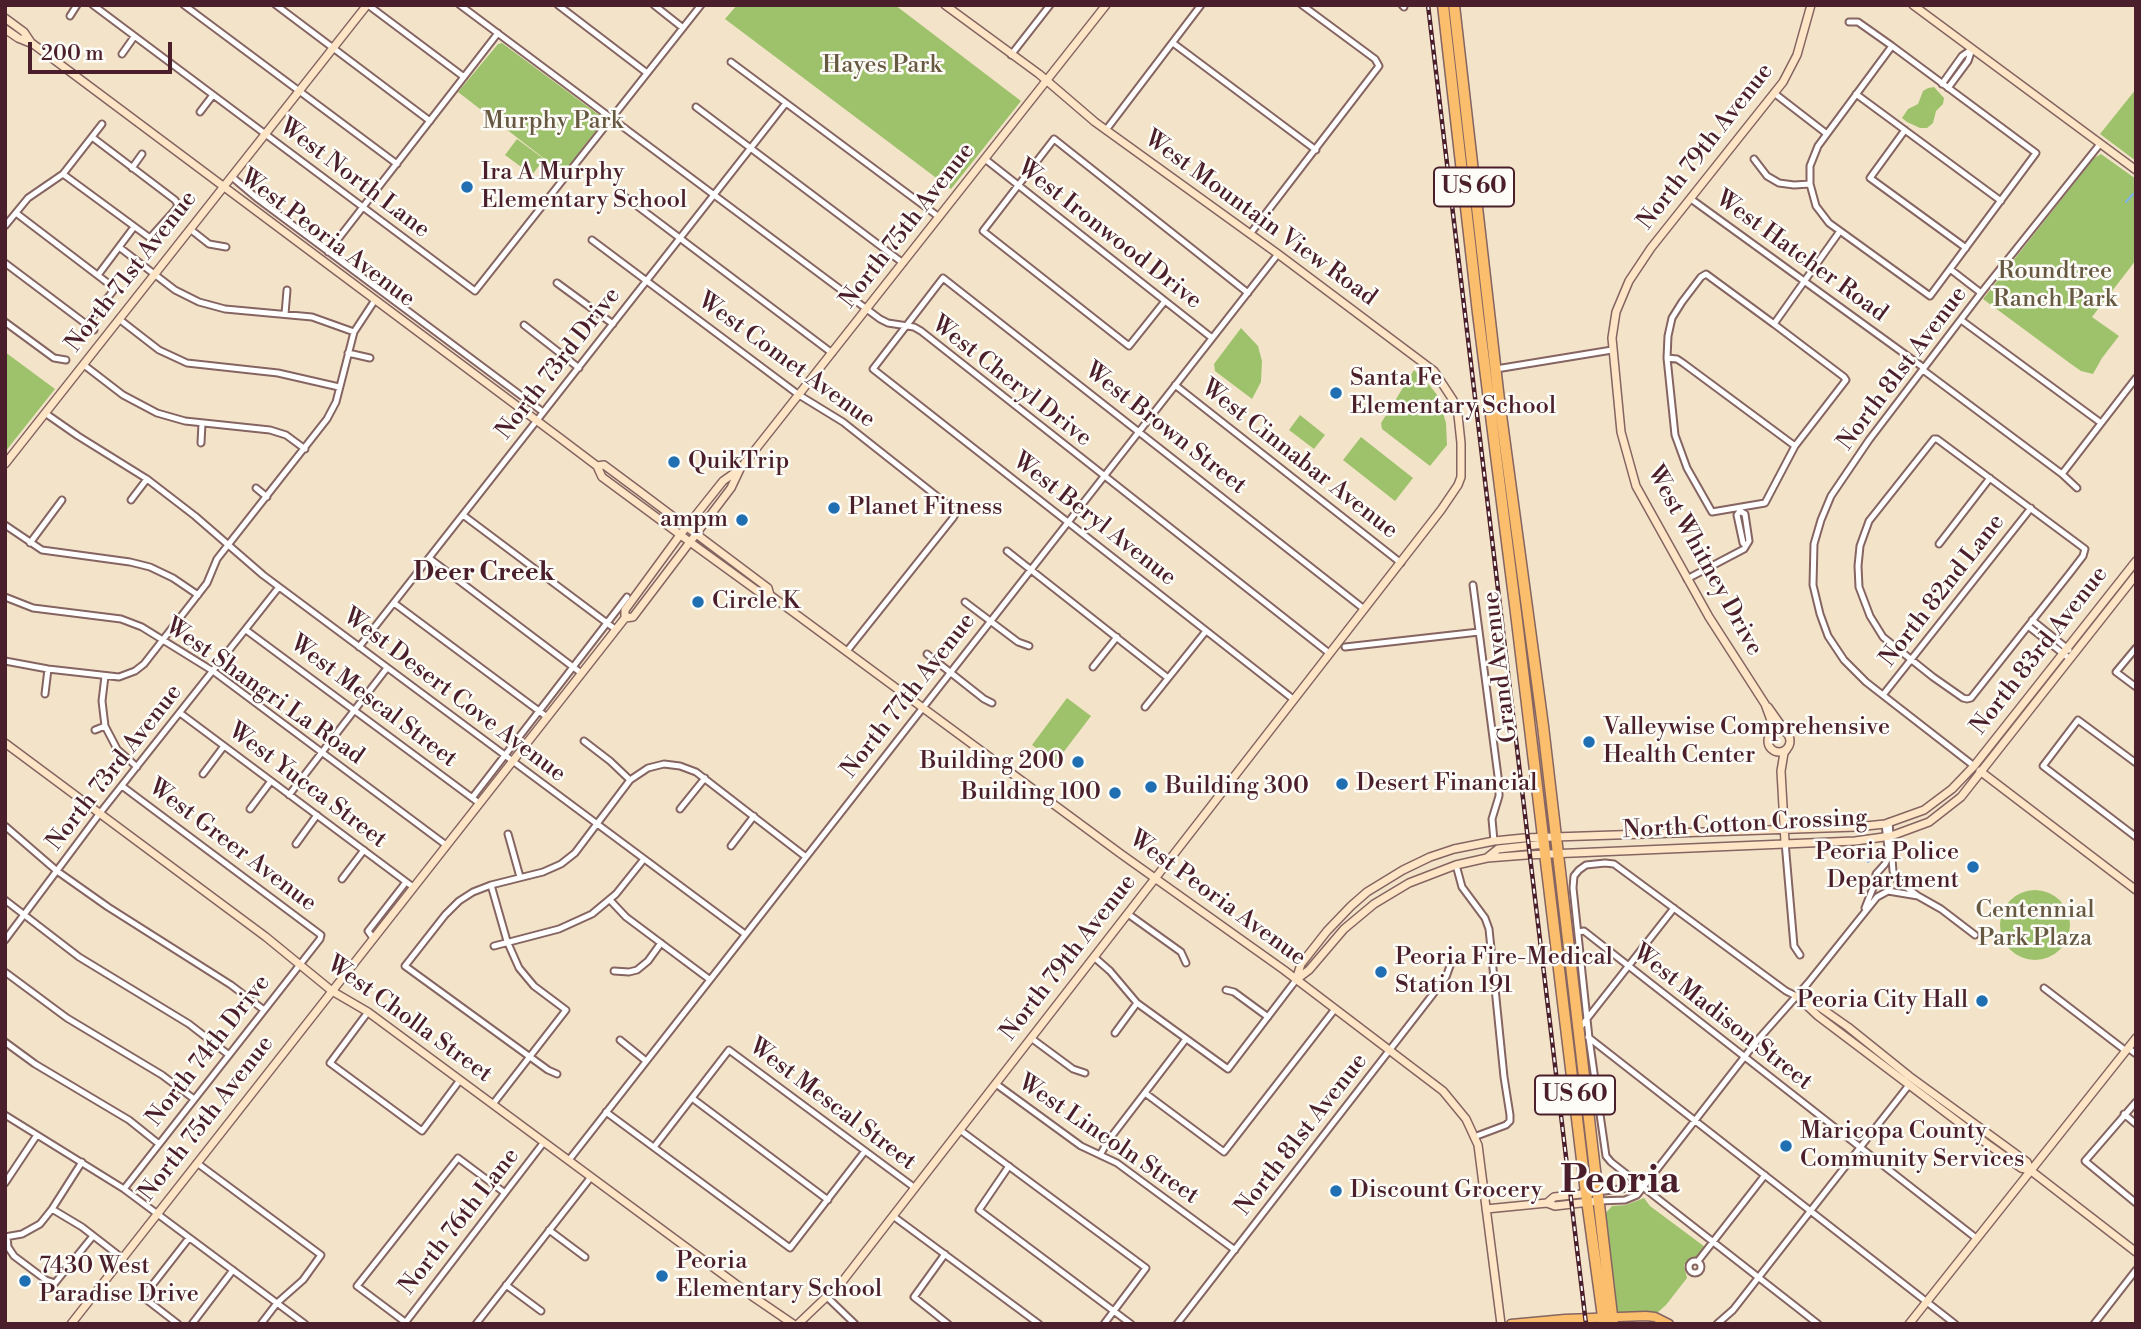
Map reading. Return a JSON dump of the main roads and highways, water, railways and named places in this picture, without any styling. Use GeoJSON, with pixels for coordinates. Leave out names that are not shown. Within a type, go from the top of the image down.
{"type":"FeatureCollection","features":[{"type":"Feature","properties":{"kind":"highway","name":"Grand Avenue"},"geometry":{"type":"LineString","coordinates":[[1443,5],[1453,46],[1556,837],[1572,1030]]}},
{"type":"Feature","properties":{"kind":"highway","name":"Grand Avenue"},"geometry":{"type":"LineString","coordinates":[[1454,5],[1453,46],[1478,313],[1544,846],[1572,1030],[1608,1321]]}},
{"type":"Feature","properties":{"kind":"main road","name":"North 71st Avenue"},"geometry":{"type":"LineString","coordinates":[[5,464],[368,5]]}},
{"type":"Feature","properties":{"kind":"main road","name":"West Mountain View Road"},"geometry":{"type":"LineString","coordinates":[[945,5],[1047,80],[1106,130],[1434,371],[1453,400],[1458,415],[1462,467],[1458,485],[1441,510]]}},
{"type":"Feature","properties":{"kind":"main road","name":"North 75th Avenue"},"geometry":{"type":"LineString","coordinates":[[71,1324],[446,845],[475,801],[512,761],[615,629],[625,618],[634,615],[731,488],[740,469],[1106,5]]}},
{"type":"Feature","properties":{"kind":"main road","name":"North 79th Avenue"},"geometry":{"type":"LineString","coordinates":[[1618,306],[1634,271],[1788,73],[1797,55],[1811,5]]}},
{"type":"Feature","properties":{"kind":"main road"},"geometry":{"type":"LineString","coordinates":[[1913,5],[2136,170]]}},
{"type":"Feature","properties":{"kind":"main road","name":"West Peoria Avenue"},"geometry":{"type":"LineString","coordinates":[[5,18],[24,32],[33,44]]}},
{"type":"Feature","properties":{"kind":"main road","name":"West Peoria Avenue"},"geometry":{"type":"LineString","coordinates":[[5,29],[33,44],[597,466],[602,477],[680,536],[763,595],[770,595],[847,651],[1296,980],[1448,1096],[1466,1119],[1478,1145],[1501,1324]]}},
{"type":"Feature","properties":{"kind":"main road","name":"West Whitney Drive"},"geometry":{"type":"LineString","coordinates":[[1618,306],[1613,327],[1612,350],[1621,432],[1629,466],[1646,506],[1709,617],[1790,739],[1780,771]]}},
{"type":"Feature","properties":{"kind":"main road","name":"West Peoria Avenue"},"geometry":{"type":"LineString","coordinates":[[597,466],[604,465],[696,533],[768,587],[770,595]]}},
{"type":"Feature","properties":{"kind":"main road","name":"North 75th Avenue"},"geometry":{"type":"LineString","coordinates":[[625,618],[625,610],[680,536],[723,481],[740,469]]}},
{"type":"Feature","properties":{"kind":"main road"},"geometry":{"type":"LineString","coordinates":[[617,488],[623,479]]}},
{"type":"Feature","properties":{"kind":"main road","name":"North 79th Avenue"},"geometry":{"type":"LineString","coordinates":[[798,1324],[846,1276],[1441,510]]}},
{"type":"Feature","properties":{"kind":"main road","name":"North 83rd Avenue"},"geometry":{"type":"LineString","coordinates":[[1974,766],[2136,561]]}},
{"type":"Feature","properties":{"kind":"main road","name":"North 83rd Avenue"},"geometry":{"type":"LineString","coordinates":[[1982,772],[2136,575]]}},
{"type":"Feature","properties":{"kind":"main road"},"geometry":{"type":"LineString","coordinates":[[634,615],[633,610],[640,598],[637,594]]}},
{"type":"Feature","properties":{"kind":"main road","name":"West Whitney Drive"},"geometry":{"type":"LineString","coordinates":[[1765,704],[1772,723],[1768,743],[1780,771],[1785,842]]}},
{"type":"Feature","properties":{"kind":"main road"},"geometry":{"type":"LineString","coordinates":[[1770,734],[1778,729],[1785,731]]}},
{"type":"Feature","properties":{"kind":"main road","name":"West Cholla Street"},"geometry":{"type":"LineString","coordinates":[[5,743],[332,991],[368,1012],[793,1324]]}},
{"type":"Feature","properties":{"kind":"main road"},"geometry":{"type":"LineString","coordinates":[[1773,750],[1778,752],[1787,749]]}},
{"type":"Feature","properties":{"kind":"main road"},"geometry":{"type":"LineString","coordinates":[[1974,766],[2136,890]]}},
{"type":"Feature","properties":{"kind":"main road","name":"North Cotton Crossing"},"geometry":{"type":"LineString","coordinates":[[1296,980],[1309,970],[1335,938],[1366,910],[1409,883],[1457,865],[1544,846],[1556,837],[1856,827],[1887,823],[1931,805],[1952,789],[1974,766]]}},
{"type":"Feature","properties":{"kind":"main road","name":"North Cotton Crossing"},"geometry":{"type":"LineString","coordinates":[[1296,980],[1301,964],[1343,913],[1367,892],[1403,870],[1445,851],[1494,841],[1544,846],[1558,854],[1855,841],[1889,836],[1917,827],[1945,811],[1982,772]]}},
{"type":"Feature","properties":{"kind":"main road"},"geometry":{"type":"LineString","coordinates":[[1931,805],[1945,811]]}},
{"type":"Feature","properties":{"kind":"main road"},"geometry":{"type":"LineString","coordinates":[[1403,870],[1409,883]]}},
{"type":"Feature","properties":{"kind":"main road"},"geometry":{"type":"LineString","coordinates":[[1954,1113],[1909,1085],[1866,1047],[1848,1027],[1811,1001],[1796,996],[1843,1035],[1866,1047],[1989,1139],[2021,1168],[2030,1170],[2136,1252]]}},
{"type":"Feature","properties":{"kind":"main road"},"geometry":{"type":"LineString","coordinates":[[1843,1035],[1848,1027]]}},
{"type":"Feature","properties":{"kind":"main road"},"geometry":{"type":"LineString","coordinates":[[1909,1324],[2136,1038]]}},
{"type":"Feature","properties":{"kind":"main road"},"geometry":{"type":"LineString","coordinates":[[1486,1209],[1547,1203],[1554,1197],[1592,1197]]}},
{"type":"Feature","properties":{"kind":"main road"},"geometry":{"type":"LineString","coordinates":[[1511,1324],[1608,1321],[1650,1316],[1669,1324]]}},
{"type":"Feature","properties":{"kind":"waterway"},"geometry":{"type":"LineString","coordinates":[[2126,202],[2133,194]]}},
{"type":"Feature","properties":{"kind":"waterway"},"geometry":{"type":"LineString","coordinates":[[1868,862],[1874,857],[1876,850]]}},
{"type":"Feature","properties":{"kind":"railway"},"geometry":{"type":"LineString","coordinates":[[1428,5],[1586,1324]]}},
{"type":"Feature","properties":{"kind":"place","name":"Ira A Murphy Elementary School"},"geometry":{"type":"Point","coordinates":[467,187]}},
{"type":"Feature","properties":{"kind":"place","name":"Santa Fe Elementary School"},"geometry":{"type":"Point","coordinates":[1336,393]}},
{"type":"Feature","properties":{"kind":"place","name":"QuikTrip"},"geometry":{"type":"Point","coordinates":[674,462]}},
{"type":"Feature","properties":{"kind":"place","name":"Planet Fitness"},"geometry":{"type":"Point","coordinates":[834,508]}},
{"type":"Feature","properties":{"kind":"place","name":"ampm"},"geometry":{"type":"Point","coordinates":[742,520]}},
{"type":"Feature","properties":{"kind":"place","name":"Circle K"},"geometry":{"type":"Point","coordinates":[698,602]}},
{"type":"Feature","properties":{"kind":"place","name":"Valleywise Comprehensive Health Center"},"geometry":{"type":"Point","coordinates":[1589,742]}},
{"type":"Feature","properties":{"kind":"place","name":"Building 200"},"geometry":{"type":"Point","coordinates":[1078,762]}},
{"type":"Feature","properties":{"kind":"place","name":"Desert Financial"},"geometry":{"type":"Point","coordinates":[1342,784]}},
{"type":"Feature","properties":{"kind":"place","name":"Building 300"},"geometry":{"type":"Point","coordinates":[1151,787]}},
{"type":"Feature","properties":{"kind":"place","name":"Building 100"},"geometry":{"type":"Point","coordinates":[1115,793]}},
{"type":"Feature","properties":{"kind":"place","name":"Peoria Police Department"},"geometry":{"type":"Point","coordinates":[1973,867]}},
{"type":"Feature","properties":{"kind":"place","name":"Peoria Fire-Medical Station 191"},"geometry":{"type":"Point","coordinates":[1381,972]}},
{"type":"Feature","properties":{"kind":"place","name":"Peoria City Hall"},"geometry":{"type":"Point","coordinates":[1982,1001]}},
{"type":"Feature","properties":{"kind":"place","name":"Maricopa County Community Services"},"geometry":{"type":"Point","coordinates":[1786,1146]}},
{"type":"Feature","properties":{"kind":"place","name":"Discount Grocery"},"geometry":{"type":"Point","coordinates":[1336,1191]}},
{"type":"Feature","properties":{"kind":"place","name":"Peoria Elementary School"},"geometry":{"type":"Point","coordinates":[662,1276]}},
{"type":"Feature","properties":{"kind":"place","name":"7430 West Paradise Drive"},"geometry":{"type":"Point","coordinates":[25,1281]}},
{"type":"Feature","properties":{"kind":"district","name":"Deer Creek"},"geometry":{"type":"Point","coordinates":[484,574]}},
{"type":"Feature","properties":{"kind":"district","name":"Peoria"},"geometry":{"type":"Point","coordinates":[1620,1183]}},
{"type":"Feature","properties":{"kind":"park label","name":"Hayes Park"},"geometry":{"type":"Point","coordinates":[882,66]}},
{"type":"Feature","properties":{"kind":"park label","name":"Murphy Park"},"geometry":{"type":"Point","coordinates":[553,122]}},
{"type":"Feature","properties":{"kind":"park label","name":"Roundtree Ranch Park"},"geometry":{"type":"Point","coordinates":[2055,286]}},
{"type":"Feature","properties":{"kind":"park label","name":"Centennial Park Plaza"},"geometry":{"type":"Point","coordinates":[2035,925]}}]}
